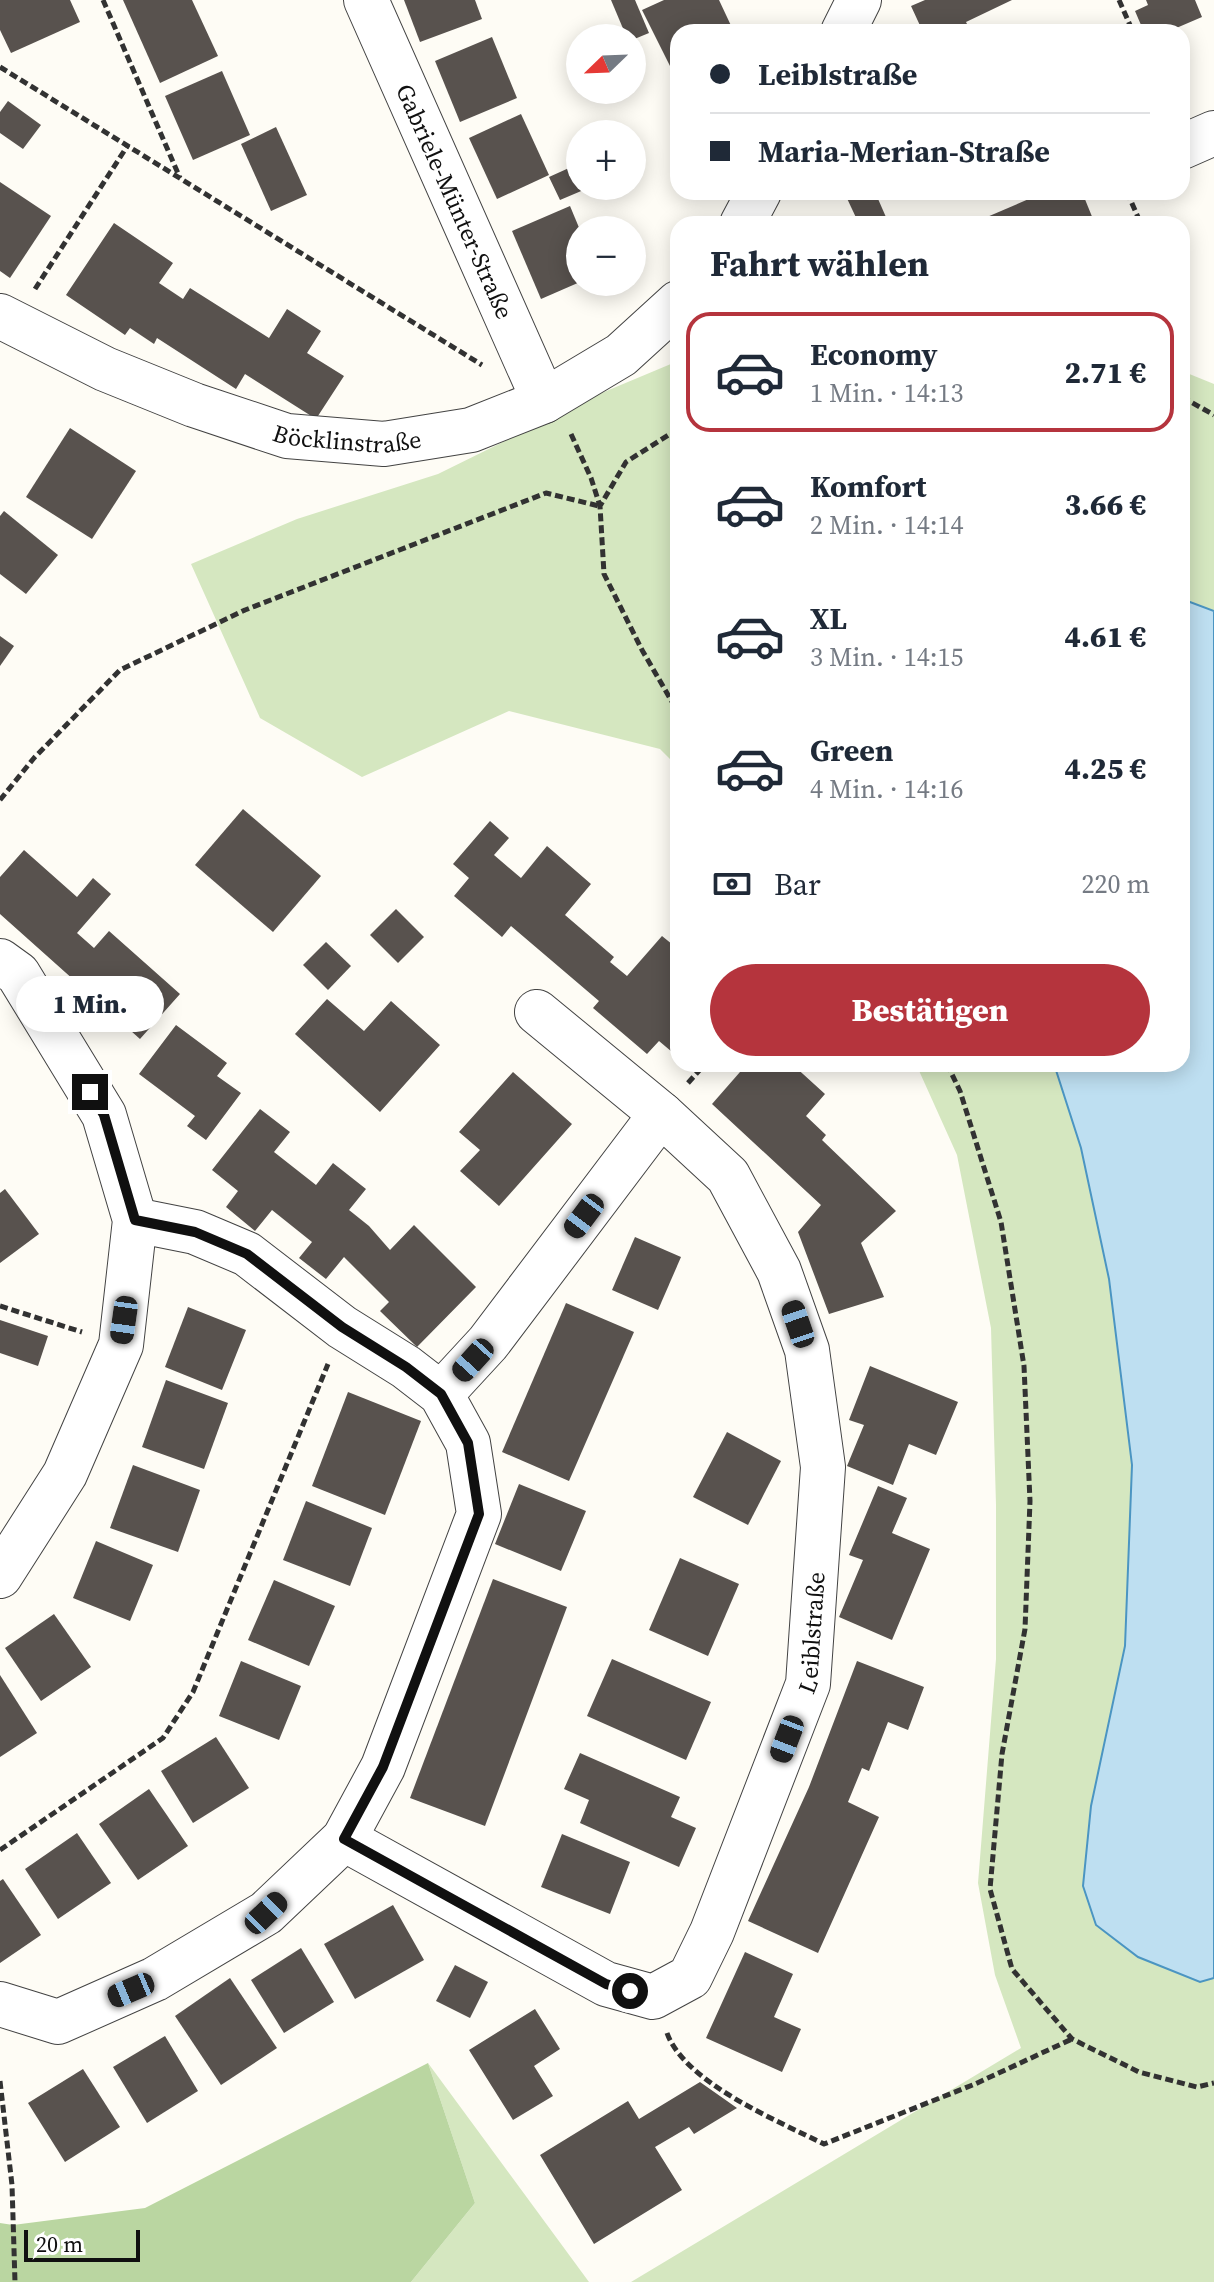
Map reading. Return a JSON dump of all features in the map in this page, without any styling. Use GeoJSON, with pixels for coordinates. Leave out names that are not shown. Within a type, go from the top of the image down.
{"type":"FeatureCollection","features":[{"type":"Feature","properties":{"kind":"street","name":"Gabriele-Münter-Straße"},"geometry":{"type":"LineString","coordinates":[[366,0],[544,401]]}},
{"type":"Feature","properties":{"kind":"street"},"geometry":{"type":"LineString","coordinates":[[847,24],[859,0]]}},
{"type":"Feature","properties":{"kind":"street"},"geometry":{"type":"LineString","coordinates":[[1190,144],[1214,133]]}},
{"type":"Feature","properties":{"kind":"street","name":"Böcklinstraße"},"geometry":{"type":"LineString","coordinates":[[4,332],[194,405],[287,436],[384,444],[471,430],[544,401],[621,355],[670,310]]}},
{"type":"Feature","properties":{"kind":"street"},"geometry":{"type":"LineString","coordinates":[[0,961],[18,974],[104,1115],[135,1220],[121,1345],[65,1474],[0,1576]]}},
{"type":"Feature","properties":{"kind":"street","name":"Leiblstraße"},"geometry":{"type":"LineString","coordinates":[[537,1012],[661,1114],[728,1176],[779,1271],[807,1350],[823,1467],[808,1684],[712,1932],[690,1977],[653,1997]]}},
{"type":"Feature","properties":{"kind":"street"},"geometry":{"type":"LineString","coordinates":[[441,1394],[488,1343],[661,1114]]}},
{"type":"Feature","properties":{"kind":"street"},"geometry":{"type":"LineString","coordinates":[[0,2004],[58,2022],[155,1979],[266,1913],[344,1839],[383,1767],[479,1514],[468,1443],[441,1394],[406,1367],[342,1327],[247,1254],[195,1232],[135,1220]]}},
{"type":"Feature","properties":{"kind":"street"},"geometry":{"type":"LineString","coordinates":[[344,1839],[606,1984],[653,1997]]}},
{"type":"Feature","properties":{"kind":"path"},"geometry":{"type":"LineString","coordinates":[[103,0],[181,179]]}},
{"type":"Feature","properties":{"kind":"path"},"geometry":{"type":"LineString","coordinates":[[1119,0],[1130,24]]}},
{"type":"Feature","properties":{"kind":"path"},"geometry":{"type":"LineString","coordinates":[[0,67],[491,370]]}},
{"type":"Feature","properties":{"kind":"path"},"geometry":{"type":"LineString","coordinates":[[4,332],[128,145]]}},
{"type":"Feature","properties":{"kind":"path"},"geometry":{"type":"LineString","coordinates":[[544,401],[574,438],[600,506],[604,574],[670,698]]}},
{"type":"Feature","properties":{"kind":"path"},"geometry":{"type":"LineString","coordinates":[[1190,402],[1214,415]]}},
{"type":"Feature","properties":{"kind":"path"},"geometry":{"type":"LineString","coordinates":[[600,506],[626,462],[670,434]]}},
{"type":"Feature","properties":{"kind":"path"},"geometry":{"type":"LineString","coordinates":[[0,800],[34,758],[120,670],[134,663],[245,610],[546,493],[600,506]]}},
{"type":"Feature","properties":{"kind":"path"},"geometry":{"type":"LineString","coordinates":[[951,1072],[960,1091],[1001,1222],[1024,1381],[1030,1501],[1025,1629],[1002,1754],[990,1889],[1012,1969],[1072,2039],[1139,2072],[1197,2087],[1214,2083]]}},
{"type":"Feature","properties":{"kind":"path"},"geometry":{"type":"LineString","coordinates":[[0,1306],[121,1345]]}},
{"type":"Feature","properties":{"kind":"path"},"geometry":{"type":"LineString","coordinates":[[0,1850],[163,1738],[193,1692],[342,1327]]}},
{"type":"Feature","properties":{"kind":"path"},"geometry":{"type":"LineString","coordinates":[[653,1997],[673,2050],[729,2097],[824,2144],[975,2084],[1072,2039]]}},
{"type":"Feature","properties":{"kind":"path"},"geometry":{"type":"LineString","coordinates":[[0,2081],[12,2185],[15,2282]]}},
{"type":"Feature","properties":{"kind":"green space"},"geometry":{"type":"Polygon","coordinates":[[[670,364],[670,759],[660,749],[509,711],[362,777],[260,718],[191,564],[297,519],[438,474],[604,392],[670,364]]]}},
{"type":"Feature","properties":{"kind":"green space"},"geometry":{"type":"Polygon","coordinates":[[[1190,374],[1214,384],[1214,2282],[631,2282],[1021,2048],[995,1975],[978,1883],[996,1659],[991,1328],[957,1155],[920,1072],[1190,1072],[1190,374]]]}},
{"type":"Feature","properties":{"kind":"green space"},"geometry":{"type":"Polygon","coordinates":[[[428,2063],[589,2282],[411,2282],[475,2203],[428,2063]]]}},
{"type":"Feature","properties":{"kind":"green space"},"geometry":{"type":"Polygon","coordinates":[[[428,2063],[475,2203],[411,2282],[0,2282],[0,2223],[13,2225],[145,2208],[428,2063]]]}},
{"type":"Feature","properties":{"kind":"water"},"geometry":{"type":"Polygon","coordinates":[[[1190,602],[1214,611],[1214,1978],[1200,1982],[1138,1957],[1096,1925],[1083,1886],[1091,1806],[1125,1646],[1132,1465],[1109,1279],[1081,1148],[1057,1072],[1190,1072],[1190,602]]]}},
{"type":"Feature","properties":{"kind":"building"},"geometry":{"type":"Polygon","coordinates":[[[0,0],[70,0],[80,22],[11,53],[0,30],[0,0]]]}},
{"type":"Feature","properties":{"kind":"building"},"geometry":{"type":"Polygon","coordinates":[[[123,0],[192,0],[218,56],[160,83],[123,0]]]}},
{"type":"Feature","properties":{"kind":"building"},"geometry":{"type":"Polygon","coordinates":[[[404,0],[475,0],[482,19],[420,42],[404,0]]]}},
{"type":"Feature","properties":{"kind":"building"},"geometry":{"type":"Polygon","coordinates":[[[611,0],[635,0],[645,24],[621,24],[611,0]]]}},
{"type":"Feature","properties":{"kind":"building"},"geometry":{"type":"Polygon","coordinates":[[[664,0],[719,0],[730,24],[670,24],[670,66],[642,10],[664,0]]]}},
{"type":"Feature","properties":{"kind":"building"},"geometry":{"type":"Polygon","coordinates":[[[925,0],[1012,0],[967,24],[919,24],[911,6],[925,0]]]}},
{"type":"Feature","properties":{"kind":"building"},"geometry":{"type":"Polygon","coordinates":[[[1146,0],[1195,0],[1202,17],[1186,24],[1141,24],[1135,11],[1148,5],[1146,0]]]}},
{"type":"Feature","properties":{"kind":"building"},"geometry":{"type":"Polygon","coordinates":[[[492,37],[517,98],[460,122],[435,61],[492,37]]]}},
{"type":"Feature","properties":{"kind":"building"},"geometry":{"type":"Polygon","coordinates":[[[222,71],[250,135],[193,160],[165,96],[222,71]]]}},
{"type":"Feature","properties":{"kind":"building"},"geometry":{"type":"Polygon","coordinates":[[[8,101],[41,125],[23,149],[0,133],[0,112],[8,101]]]}},
{"type":"Feature","properties":{"kind":"building"},"geometry":{"type":"Polygon","coordinates":[[[521,114],[549,175],[497,199],[469,138],[521,114]]]}},
{"type":"Feature","properties":{"kind":"building"},"geometry":{"type":"Polygon","coordinates":[[[276,127],[307,195],[271,211],[241,144],[276,127]]]}},
{"type":"Feature","properties":{"kind":"building"},"geometry":{"type":"Polygon","coordinates":[[[566,169],[566,197],[560,200],[549,177],[566,169]]]}},
{"type":"Feature","properties":{"kind":"building"},"geometry":{"type":"Polygon","coordinates":[[[0,182],[51,216],[10,278],[0,271],[0,182]]]}},
{"type":"Feature","properties":{"kind":"building"},"geometry":{"type":"Polygon","coordinates":[[[848,200],[878,200],[886,216],[855,216],[848,200]]]}},
{"type":"Feature","properties":{"kind":"building"},"geometry":{"type":"Polygon","coordinates":[[[1026,200],[1085,200],[1092,216],[989,216],[1026,200]]]}},
{"type":"Feature","properties":{"kind":"building"},"geometry":{"type":"Polygon","coordinates":[[[570,206],[574,216],[566,216],[566,288],[541,299],[512,231],[570,206]]]}},
{"type":"Feature","properties":{"kind":"building"},"geometry":{"type":"Polygon","coordinates":[[[114,223],[173,263],[159,283],[183,299],[190,288],[269,338],[287,309],[321,331],[307,353],[344,376],[316,419],[245,374],[236,389],[157,338],[154,344],[130,328],[125,335],[66,295],[114,223]]]}},
{"type":"Feature","properties":{"kind":"building"},"geometry":{"type":"Polygon","coordinates":[[[70,428],[136,471],[92,539],[26,497],[70,428]]]}},
{"type":"Feature","properties":{"kind":"building"},"geometry":{"type":"Polygon","coordinates":[[[4,511],[58,555],[26,594],[0,574],[0,516],[4,511]]]}},
{"type":"Feature","properties":{"kind":"building"},"geometry":{"type":"Polygon","coordinates":[[[0,636],[14,646],[0,666],[0,636]]]}},
{"type":"Feature","properties":{"kind":"building"},"geometry":{"type":"Polygon","coordinates":[[[243,809],[321,876],[273,932],[195,865],[243,809]]]}},
{"type":"Feature","properties":{"kind":"building"},"geometry":{"type":"Polygon","coordinates":[[[490,821],[509,838],[494,855],[521,878],[547,846],[591,884],[565,915],[614,957],[610,962],[627,976],[662,936],[670,942],[670,1050],[659,1041],[647,1054],[593,1008],[599,1001],[511,926],[502,937],[454,896],[469,878],[453,864],[490,821]]]}},
{"type":"Feature","properties":{"kind":"building"},"geometry":{"type":"Polygon","coordinates":[[[24,850],[77,897],[93,878],[111,894],[77,933],[94,948],[109,931],[180,994],[140,1039],[0,914],[0,877],[24,850]]]}},
{"type":"Feature","properties":{"kind":"building"},"geometry":{"type":"Polygon","coordinates":[[[396,909],[424,937],[398,963],[370,935],[396,909]]]}},
{"type":"Feature","properties":{"kind":"building"},"geometry":{"type":"Polygon","coordinates":[[[326,942],[351,966],[328,990],[303,965],[326,942]]]}},
{"type":"Feature","properties":{"kind":"building"},"geometry":{"type":"Polygon","coordinates":[[[327,999],[364,1031],[391,1001],[440,1045],[380,1112],[295,1034],[327,999]]]}},
{"type":"Feature","properties":{"kind":"building"},"geometry":{"type":"Polygon","coordinates":[[[176,1025],[227,1063],[217,1076],[241,1093],[206,1140],[187,1126],[195,1116],[139,1074],[176,1025]]]}},
{"type":"Feature","properties":{"kind":"building"},"geometry":{"type":"Polygon","coordinates":[[[513,1072],[572,1124],[499,1206],[460,1171],[480,1150],[459,1132],[513,1072]]]}},
{"type":"Feature","properties":{"kind":"building"},"geometry":{"type":"Polygon","coordinates":[[[740,1072],[801,1072],[825,1094],[806,1116],[826,1135],[822,1140],[896,1211],[861,1243],[884,1297],[829,1314],[798,1232],[821,1205],[712,1104],[740,1072]]]}},
{"type":"Feature","properties":{"kind":"building"},"geometry":{"type":"Polygon","coordinates":[[[260,1109],[290,1132],[274,1152],[316,1185],[333,1163],[366,1189],[349,1210],[369,1226],[390,1250],[414,1225],[476,1287],[417,1347],[380,1311],[389,1302],[344,1257],[326,1279],[299,1258],[312,1242],[272,1210],[255,1231],[226,1207],[238,1191],[212,1170],[260,1109]]]}},
{"type":"Feature","properties":{"kind":"building"},"geometry":{"type":"Polygon","coordinates":[[[5,1189],[39,1234],[0,1263],[0,1193],[5,1189]]]}},
{"type":"Feature","properties":{"kind":"building"},"geometry":{"type":"Polygon","coordinates":[[[635,1237],[681,1257],[658,1310],[612,1290],[635,1237]]]}},
{"type":"Feature","properties":{"kind":"building"},"geometry":{"type":"Polygon","coordinates":[[[566,1303],[634,1332],[569,1481],[502,1452],[566,1303]]]}},
{"type":"Feature","properties":{"kind":"building"},"geometry":{"type":"Polygon","coordinates":[[[188,1307],[246,1330],[222,1390],[165,1367],[188,1307]]]}},
{"type":"Feature","properties":{"kind":"building"},"geometry":{"type":"Polygon","coordinates":[[[0,1320],[48,1336],[38,1366],[0,1353],[0,1320]]]}},
{"type":"Feature","properties":{"kind":"building"},"geometry":{"type":"Polygon","coordinates":[[[870,1366],[958,1402],[936,1455],[909,1444],[893,1485],[847,1466],[864,1425],[849,1420],[870,1366]]]}},
{"type":"Feature","properties":{"kind":"building"},"geometry":{"type":"Polygon","coordinates":[[[166,1380],[228,1403],[204,1469],[142,1447],[166,1380]]]}},
{"type":"Feature","properties":{"kind":"building"},"geometry":{"type":"Polygon","coordinates":[[[348,1392],[421,1421],[385,1515],[312,1486],[348,1392]]]}},
{"type":"Feature","properties":{"kind":"building"},"geometry":{"type":"Polygon","coordinates":[[[727,1432],[781,1461],[748,1525],[693,1497],[727,1432]]]}},
{"type":"Feature","properties":{"kind":"building"},"geometry":{"type":"Polygon","coordinates":[[[133,1465],[200,1490],[178,1552],[110,1528],[133,1465]]]}},
{"type":"Feature","properties":{"kind":"building"},"geometry":{"type":"Polygon","coordinates":[[[519,1484],[586,1511],[561,1571],[495,1544],[519,1484]]]}},
{"type":"Feature","properties":{"kind":"building"},"geometry":{"type":"Polygon","coordinates":[[[878,1486],[907,1498],[892,1533],[930,1549],[892,1640],[839,1617],[863,1560],[849,1555],[878,1486]]]}},
{"type":"Feature","properties":{"kind":"building"},"geometry":{"type":"Polygon","coordinates":[[[306,1501],[372,1528],[350,1586],[283,1560],[306,1501]]]}},
{"type":"Feature","properties":{"kind":"building"},"geometry":{"type":"Polygon","coordinates":[[[96,1541],[153,1565],[130,1621],[73,1598],[96,1541]]]}},
{"type":"Feature","properties":{"kind":"building"},"geometry":{"type":"Polygon","coordinates":[[[680,1558],[739,1584],[708,1656],[649,1630],[680,1558]]]}},
{"type":"Feature","properties":{"kind":"building"},"geometry":{"type":"Polygon","coordinates":[[[493,1579],[567,1607],[485,1826],[410,1798],[493,1579]]]}},
{"type":"Feature","properties":{"kind":"building"},"geometry":{"type":"Polygon","coordinates":[[[274,1580],[335,1606],[309,1666],[248,1640],[274,1580]]]}},
{"type":"Feature","properties":{"kind":"building"},"geometry":{"type":"Polygon","coordinates":[[[54,1614],[91,1667],[41,1701],[5,1648],[54,1614]]]}},
{"type":"Feature","properties":{"kind":"building"},"geometry":{"type":"Polygon","coordinates":[[[612,1659],[711,1702],[686,1760],[587,1716],[612,1659]]]}},
{"type":"Feature","properties":{"kind":"building"},"geometry":{"type":"Polygon","coordinates":[[[241,1661],[301,1686],[279,1740],[219,1716],[241,1661]]]}},
{"type":"Feature","properties":{"kind":"building"},"geometry":{"type":"Polygon","coordinates":[[[857,1661],[924,1687],[908,1730],[888,1722],[869,1771],[862,1768],[848,1802],[879,1817],[818,1953],[748,1921],[809,1787],[857,1661]]]}},
{"type":"Feature","properties":{"kind":"building"},"geometry":{"type":"Polygon","coordinates":[[[0,1675],[37,1733],[0,1757],[0,1675]]]}},
{"type":"Feature","properties":{"kind":"building"},"geometry":{"type":"Polygon","coordinates":[[[216,1737],[249,1788],[193,1823],[161,1771],[216,1737]]]}},
{"type":"Feature","properties":{"kind":"building"},"geometry":{"type":"Polygon","coordinates":[[[580,1753],[680,1797],[671,1817],[696,1828],[679,1867],[580,1823],[589,1800],[564,1789],[580,1753]]]}},
{"type":"Feature","properties":{"kind":"building"},"geometry":{"type":"Polygon","coordinates":[[[149,1789],[188,1846],[138,1880],[99,1824],[149,1789]]]}},
{"type":"Feature","properties":{"kind":"building"},"geometry":{"type":"Polygon","coordinates":[[[77,1833],[111,1883],[58,1919],[25,1869],[77,1833]]]}},
{"type":"Feature","properties":{"kind":"building"},"geometry":{"type":"Polygon","coordinates":[[[562,1834],[630,1862],[610,1914],[541,1887],[562,1834]]]}},
{"type":"Feature","properties":{"kind":"building"},"geometry":{"type":"Polygon","coordinates":[[[3,1879],[41,1935],[0,1963],[0,1881],[3,1879]]]}},
{"type":"Feature","properties":{"kind":"building"},"geometry":{"type":"Polygon","coordinates":[[[393,1905],[424,1960],[355,1999],[324,1944],[393,1905]]]}},
{"type":"Feature","properties":{"kind":"building"},"geometry":{"type":"Polygon","coordinates":[[[301,1948],[334,2002],[284,2033],[251,1980],[301,1948]]]}},
{"type":"Feature","properties":{"kind":"building"},"geometry":{"type":"Polygon","coordinates":[[[745,1952],[793,1974],[774,2017],[801,2029],[782,2072],[706,2038],[745,1952]]]}},
{"type":"Feature","properties":{"kind":"building"},"geometry":{"type":"Polygon","coordinates":[[[455,1965],[488,1982],[470,2018],[436,2001],[455,1965]]]}},
{"type":"Feature","properties":{"kind":"building"},"geometry":{"type":"Polygon","coordinates":[[[230,1978],[277,2048],[221,2085],[175,2016],[230,1978]]]}},
{"type":"Feature","properties":{"kind":"building"},"geometry":{"type":"Polygon","coordinates":[[[535,2009],[560,2049],[534,2066],[553,2096],[513,2120],[469,2050],[535,2009]]]}},
{"type":"Feature","properties":{"kind":"building"},"geometry":{"type":"Polygon","coordinates":[[[165,2036],[198,2091],[147,2123],[113,2067],[165,2036]]]}},
{"type":"Feature","properties":{"kind":"building"},"geometry":{"type":"Polygon","coordinates":[[[83,2069],[120,2127],[65,2162],[28,2103],[83,2069]]]}},
{"type":"Feature","properties":{"kind":"building"},"geometry":{"type":"Polygon","coordinates":[[[700,2082],[737,2108],[694,2134],[689,2127],[655,2147],[682,2190],[594,2244],[540,2155],[628,2101],[639,2119],[700,2082]]]}},
{"type":"Feature","properties":{"kind":"route"},"geometry":{"type":"LineString","coordinates":[[90,1092],[104,1115],[135,1220],[195,1232],[247,1254],[342,1327],[406,1367],[441,1394],[468,1443],[479,1514],[383,1767],[344,1839],[606,1984],[630,1991]]}}]}
